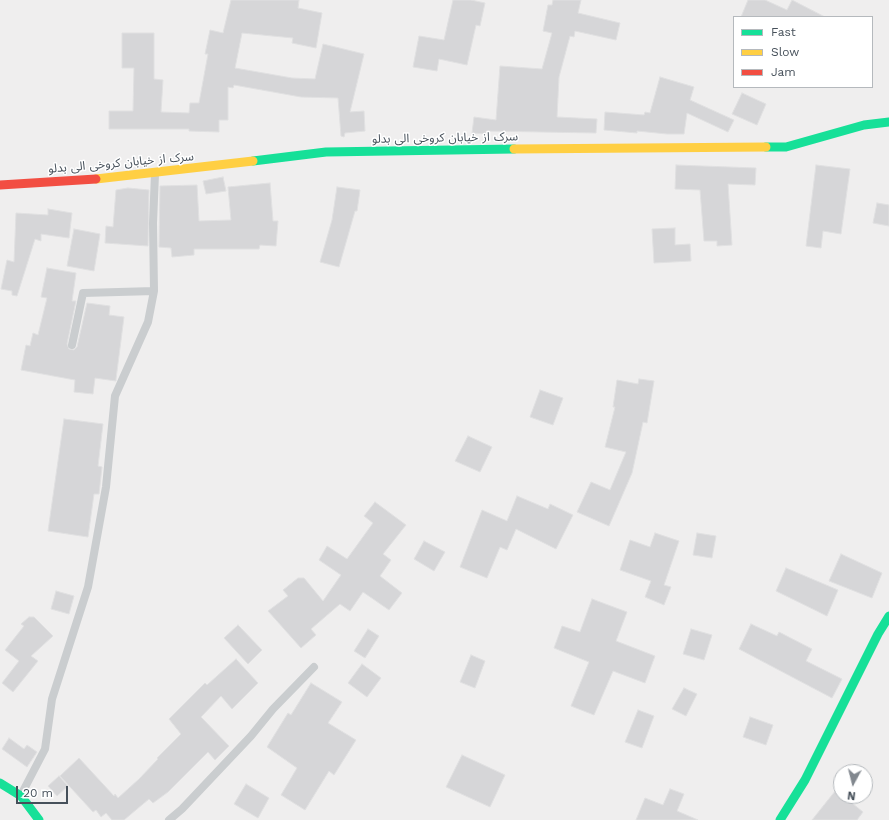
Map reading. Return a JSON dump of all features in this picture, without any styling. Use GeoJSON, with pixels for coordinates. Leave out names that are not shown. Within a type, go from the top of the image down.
{"type":"FeatureCollection","features":[{"type":"Feature","properties":{"kind":"main road","name":"سرک از خیابان کروخی الی بدلو"},"geometry":{"type":"LineString","coordinates":[[0,185],[108,178],[326,152],[618,147],[786,147],[864,125],[889,122]]}},
{"type":"Feature","properties":{"kind":"main road"},"geometry":{"type":"LineString","coordinates":[[780,820],[805,780],[878,634],[889,616]]}},
{"type":"Feature","properties":{"kind":"main road"},"geometry":{"type":"LineString","coordinates":[[0,783],[21,796],[39,820]]}},
{"type":"Feature","properties":{"kind":"lane"},"geometry":{"type":"LineString","coordinates":[[21,796],[44,750],[52,699],[88,587],[106,487],[115,396],[148,322],[154,291],[153,223],[156,173]]}},
{"type":"Feature","properties":{"kind":"lane"},"geometry":{"type":"LineString","coordinates":[[72,345],[83,293],[154,291]]}},
{"type":"Feature","properties":{"kind":"lane"},"geometry":{"type":"LineString","coordinates":[[169,820],[182,809],[251,736],[273,709],[314,667]]}},
{"type":"Feature","properties":{"kind":"building"},"geometry":{"type":"Polygon","coordinates":[[[231,0],[299,0],[298,8],[322,13],[316,48],[292,43],[293,38],[242,33],[235,68],[292,78],[315,79],[323,44],[364,54],[350,112],[364,111],[365,131],[345,133],[344,137],[341,136],[338,98],[301,97],[234,85],[233,88],[228,87],[228,120],[219,120],[219,132],[189,131],[189,129],[109,129],[109,111],[133,111],[134,68],[122,68],[122,33],[154,33],[154,79],[163,80],[161,112],[189,113],[190,103],[199,103],[208,54],[205,54],[210,30],[223,33],[231,0]]]}},
{"type":"Feature","properties":{"kind":"building"},"geometry":{"type":"Polygon","coordinates":[[[453,0],[471,0],[485,3],[480,26],[476,25],[467,65],[439,59],[437,71],[413,67],[419,36],[444,40],[453,0]]]}},
{"type":"Feature","properties":{"kind":"building"},"geometry":{"type":"Polygon","coordinates":[[[553,0],[581,0],[578,13],[620,23],[616,40],[575,31],[574,37],[570,36],[559,77],[557,117],[597,119],[596,133],[486,131],[486,134],[472,133],[474,117],[496,120],[500,66],[542,69],[552,33],[543,31],[548,5],[552,5],[553,0]]]}},
{"type":"Feature","properties":{"kind":"building"},"geometry":{"type":"Polygon","coordinates":[[[748,0],[765,0],[787,10],[792,0],[823,16],[741,16],[748,0]]]}},
{"type":"Feature","properties":{"kind":"building"},"geometry":{"type":"Polygon","coordinates":[[[660,77],[694,87],[690,100],[734,120],[728,132],[687,113],[684,134],[637,131],[637,133],[604,130],[605,112],[644,115],[645,112],[650,113],[660,77]]]}},
{"type":"Feature","properties":{"kind":"building"},"geometry":{"type":"Polygon","coordinates":[[[742,93],[766,104],[757,125],[732,114],[742,93]]]}},
{"type":"Feature","properties":{"kind":"building"},"geometry":{"type":"Polygon","coordinates":[[[676,165],[756,168],[755,185],[728,184],[732,245],[717,246],[717,241],[704,241],[700,190],[675,189],[676,165]]]}},
{"type":"Feature","properties":{"kind":"building"},"geometry":{"type":"Polygon","coordinates":[[[816,165],[850,169],[841,234],[823,231],[821,248],[806,246],[816,165]]]}},
{"type":"Feature","properties":{"kind":"building"},"geometry":{"type":"Polygon","coordinates":[[[223,177],[226,191],[206,194],[203,181],[223,177]]]}},
{"type":"Feature","properties":{"kind":"building"},"geometry":{"type":"Polygon","coordinates":[[[270,183],[273,221],[278,221],[276,246],[260,245],[259,249],[194,249],[194,255],[172,257],[171,248],[159,247],[160,186],[197,185],[199,221],[231,220],[228,187],[270,183]]]}},
{"type":"Feature","properties":{"kind":"building"},"geometry":{"type":"Polygon","coordinates":[[[337,187],[360,190],[357,211],[355,211],[339,267],[320,262],[332,220],[337,187]]]}},
{"type":"Feature","properties":{"kind":"building"},"geometry":{"type":"Polygon","coordinates":[[[128,188],[149,190],[148,246],[105,243],[106,226],[113,227],[116,190],[128,188]]]}},
{"type":"Feature","properties":{"kind":"building"},"geometry":{"type":"Polygon","coordinates":[[[877,203],[889,205],[889,226],[873,223],[877,203]]]}},
{"type":"Feature","properties":{"kind":"building"},"geometry":{"type":"Polygon","coordinates":[[[48,209],[72,213],[69,238],[41,234],[41,241],[35,239],[17,296],[12,295],[12,291],[1,289],[7,260],[14,262],[16,213],[48,215],[48,209]]]}},
{"type":"Feature","properties":{"kind":"building"},"geometry":{"type":"Polygon","coordinates":[[[675,228],[675,245],[690,244],[691,261],[654,263],[652,229],[675,228]]]}},
{"type":"Feature","properties":{"kind":"building"},"geometry":{"type":"Polygon","coordinates":[[[74,229],[100,234],[94,271],[67,266],[74,229]]]}},
{"type":"Feature","properties":{"kind":"building"},"geometry":{"type":"Polygon","coordinates":[[[47,268],[76,273],[72,301],[76,301],[67,344],[69,349],[74,350],[77,347],[87,303],[110,306],[109,315],[124,317],[116,381],[95,378],[93,394],[74,392],[75,380],[21,370],[26,345],[30,346],[33,333],[38,335],[47,298],[41,297],[47,268]]]}},
{"type":"Feature","properties":{"kind":"building"},"geometry":{"type":"Polygon","coordinates":[[[639,379],[654,381],[647,423],[643,422],[632,473],[609,526],[577,512],[591,482],[610,490],[626,452],[605,447],[615,407],[613,407],[617,380],[638,384],[639,379]]]}},
{"type":"Feature","properties":{"kind":"building"},"geometry":{"type":"Polygon","coordinates":[[[540,390],[563,398],[553,425],[530,417],[540,390]]]}},
{"type":"Feature","properties":{"kind":"building"},"geometry":{"type":"Polygon","coordinates":[[[64,419],[103,424],[98,466],[102,467],[99,494],[94,494],[88,537],[48,531],[64,419]]]}},
{"type":"Feature","properties":{"kind":"building"},"geometry":{"type":"Polygon","coordinates":[[[468,436],[492,447],[480,472],[455,461],[468,436]]]}},
{"type":"Feature","properties":{"kind":"building"},"geometry":{"type":"Polygon","coordinates":[[[517,496],[548,509],[550,504],[573,515],[556,549],[516,529],[507,550],[500,547],[487,578],[460,567],[482,510],[507,521],[517,496]]]}},
{"type":"Feature","properties":{"kind":"building"},"geometry":{"type":"Polygon","coordinates":[[[375,502],[406,525],[383,554],[391,560],[380,576],[402,593],[389,610],[363,592],[350,611],[340,604],[311,629],[316,635],[301,648],[268,611],[288,596],[283,590],[298,578],[304,578],[323,601],[341,575],[319,560],[327,546],[347,559],[373,523],[364,516],[375,502]]]}},
{"type":"Feature","properties":{"kind":"building"},"geometry":{"type":"Polygon","coordinates":[[[655,533],[679,541],[664,585],[671,587],[664,605],[645,597],[651,581],[620,570],[630,540],[650,547],[655,533]]]}},
{"type":"Feature","properties":{"kind":"building"},"geometry":{"type":"Polygon","coordinates":[[[697,533],[716,536],[712,558],[693,555],[697,533]]]}},
{"type":"Feature","properties":{"kind":"building"},"geometry":{"type":"Polygon","coordinates":[[[424,541],[445,552],[434,571],[414,559],[424,541]]]}},
{"type":"Feature","properties":{"kind":"building"},"geometry":{"type":"Polygon","coordinates":[[[841,554],[882,573],[872,598],[829,581],[841,554]]]}},
{"type":"Feature","properties":{"kind":"building"},"geometry":{"type":"Polygon","coordinates":[[[786,568],[838,590],[827,616],[776,591],[786,568]]]}},
{"type":"Feature","properties":{"kind":"building"},"geometry":{"type":"Polygon","coordinates":[[[56,591],[74,596],[69,614],[51,609],[56,591]]]}},
{"type":"Feature","properties":{"kind":"building"},"geometry":{"type":"Polygon","coordinates":[[[592,599],[627,612],[616,641],[655,656],[645,683],[613,671],[594,715],[571,706],[589,662],[554,648],[562,626],[580,632],[592,599]]]}},
{"type":"Feature","properties":{"kind":"building"},"geometry":{"type":"Polygon","coordinates":[[[29,617],[34,617],[53,636],[31,656],[38,661],[13,692],[2,683],[19,661],[5,650],[24,626],[21,624],[29,617]]]}},
{"type":"Feature","properties":{"kind":"building"},"geometry":{"type":"Polygon","coordinates":[[[751,624],[777,636],[779,632],[812,649],[806,661],[842,679],[832,698],[739,649],[751,624]]]}},
{"type":"Feature","properties":{"kind":"building"},"geometry":{"type":"Polygon","coordinates":[[[238,625],[262,650],[248,664],[224,638],[238,625]]]}},
{"type":"Feature","properties":{"kind":"building"},"geometry":{"type":"Polygon","coordinates":[[[368,629],[379,636],[365,658],[354,651],[368,629]]]}},
{"type":"Feature","properties":{"kind":"building"},"geometry":{"type":"Polygon","coordinates":[[[691,629],[712,635],[704,660],[683,654],[691,629]]]}},
{"type":"Feature","properties":{"kind":"building"},"geometry":{"type":"Polygon","coordinates":[[[471,655],[485,661],[475,688],[460,682],[471,655]]]}},
{"type":"Feature","properties":{"kind":"building"},"geometry":{"type":"Polygon","coordinates":[[[236,659],[258,683],[232,709],[221,696],[201,717],[229,746],[215,760],[208,752],[168,792],[153,803],[149,799],[124,820],[112,820],[106,813],[101,817],[96,810],[93,812],[60,776],[79,758],[114,796],[115,794],[118,798],[139,779],[181,734],[169,719],[205,683],[207,685],[236,659]]]}},
{"type":"Feature","properties":{"kind":"building"},"geometry":{"type":"Polygon","coordinates":[[[362,664],[381,678],[367,697],[348,683],[362,664]]]}},
{"type":"Feature","properties":{"kind":"building"},"geometry":{"type":"Polygon","coordinates":[[[311,683],[342,702],[328,723],[356,740],[334,775],[329,771],[305,810],[281,795],[297,768],[267,747],[288,713],[291,715],[311,683]]]}},
{"type":"Feature","properties":{"kind":"building"},"geometry":{"type":"Polygon","coordinates":[[[684,688],[697,694],[686,716],[672,709],[684,688]]]}},
{"type":"Feature","properties":{"kind":"building"},"geometry":{"type":"Polygon","coordinates":[[[638,710],[654,716],[642,748],[625,742],[638,710]]]}},
{"type":"Feature","properties":{"kind":"building"},"geometry":{"type":"Polygon","coordinates":[[[750,717],[773,725],[766,745],[743,737],[750,717]]]}},
{"type":"Feature","properties":{"kind":"building"},"geometry":{"type":"Polygon","coordinates":[[[9,738],[24,749],[27,745],[37,752],[27,767],[2,749],[9,738]]]}},
{"type":"Feature","properties":{"kind":"building"},"geometry":{"type":"Polygon","coordinates":[[[462,755],[505,775],[490,807],[446,787],[462,755]]]}},
{"type":"Feature","properties":{"kind":"building"},"geometry":{"type":"Polygon","coordinates":[[[59,776],[68,786],[57,796],[48,786],[59,776]]]}},
{"type":"Feature","properties":{"kind":"building"},"geometry":{"type":"Polygon","coordinates":[[[246,784],[269,798],[258,818],[234,804],[246,784]]]}},
{"type":"Feature","properties":{"kind":"building"},"geometry":{"type":"Polygon","coordinates":[[[670,789],[684,794],[677,811],[698,820],[636,820],[645,798],[663,805],[670,789]]]}},
{"type":"Feature","properties":{"kind":"building"},"geometry":{"type":"Polygon","coordinates":[[[833,794],[833,804],[853,804],[863,812],[857,820],[812,820],[833,794]]]}},
{"type":"Feature","properties":{"kind":"traffic: fast"},"geometry":{"type":"LineString","coordinates":[[766,147],[786,147],[864,125],[889,122]]}},
{"type":"Feature","properties":{"kind":"traffic: fast"},"geometry":{"type":"LineString","coordinates":[[253,161],[326,152],[514,149]]}},
{"type":"Feature","properties":{"kind":"traffic: fast"},"geometry":{"type":"LineString","coordinates":[[780,820],[805,780],[878,634],[889,616]]}},
{"type":"Feature","properties":{"kind":"traffic: fast"},"geometry":{"type":"LineString","coordinates":[[0,783],[21,796],[39,820]]}},
{"type":"Feature","properties":{"kind":"traffic: slow"},"geometry":{"type":"LineString","coordinates":[[514,149],[766,147]]}},
{"type":"Feature","properties":{"kind":"traffic: slow"},"geometry":{"type":"LineString","coordinates":[[96,179],[253,161]]}},
{"type":"Feature","properties":{"kind":"traffic: jam"},"geometry":{"type":"LineString","coordinates":[[0,185],[96,179]]}}]}
